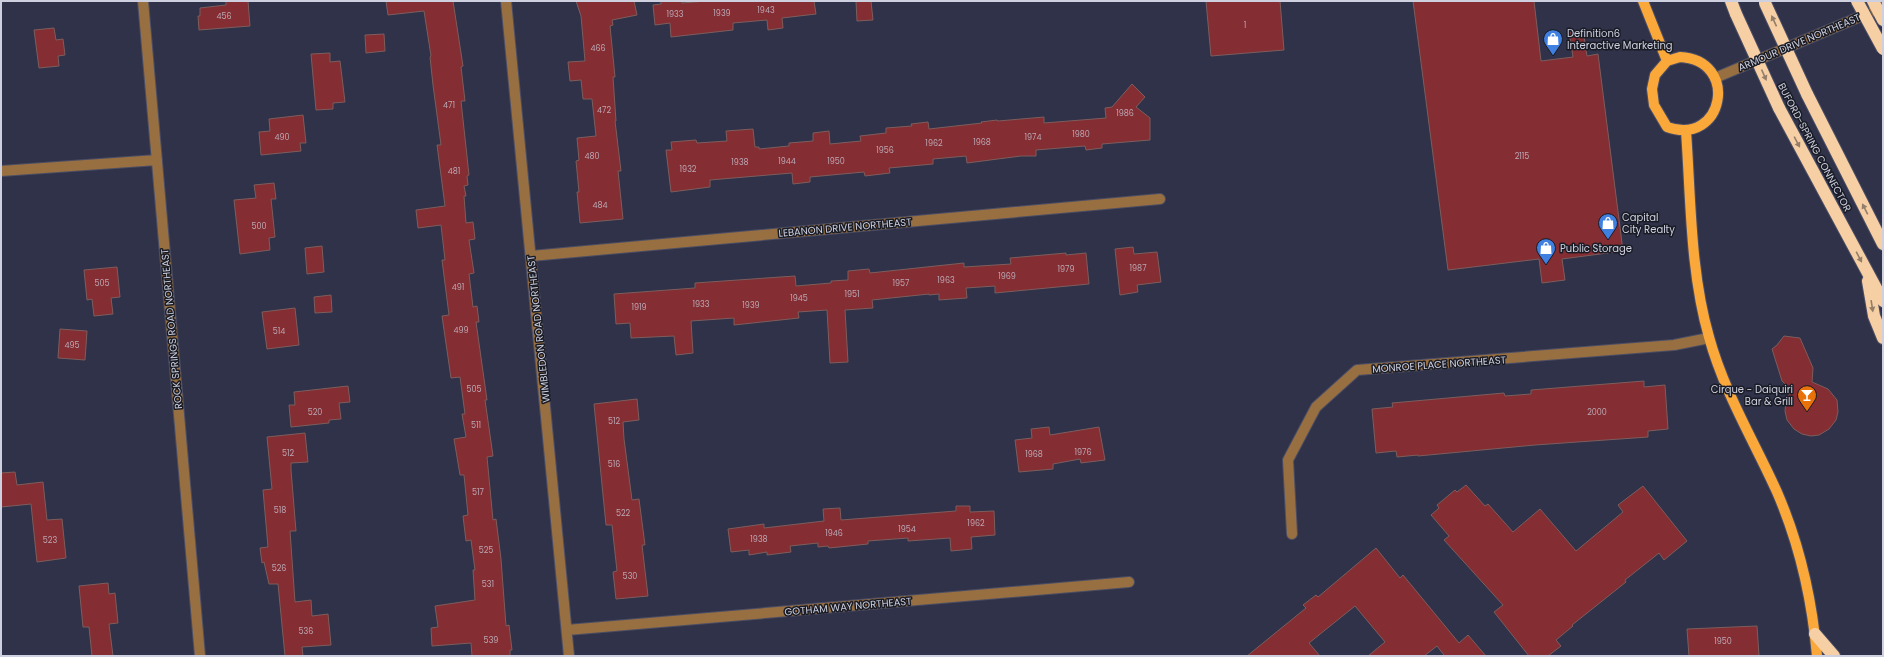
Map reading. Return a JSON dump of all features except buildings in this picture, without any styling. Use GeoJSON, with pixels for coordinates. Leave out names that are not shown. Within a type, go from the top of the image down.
{"type":"FeatureCollection","features":[{"type":"Feature","properties":{"kind":"highway","name":"BUFORD-SPRING CONNECTOR"},"geometry":{"type":"LineString","coordinates":[[1731,1],[1779,108],[1883,301]]}},
{"type":"Feature","properties":{"kind":"highway"},"geometry":{"type":"LineString","coordinates":[[1857,1],[1883,49]]}},
{"type":"Feature","properties":{"kind":"highway","name":"BUFORD-SPRING CONNECTOR"},"geometry":{"type":"LineString","coordinates":[[1765,2],[1808,94],[1883,244]]}},
{"type":"Feature","properties":{"kind":"highway"},"geometry":{"type":"LineString","coordinates":[[1867,272],[1874,316],[1883,338]]}},
{"type":"Feature","properties":{"kind":"highway"},"geometry":{"type":"LineString","coordinates":[[1815,634],[1834,656]]}},
{"type":"Feature","properties":{"kind":"main road"},"geometry":{"type":"LineString","coordinates":[[1643,1],[1667,61]]}},
{"type":"Feature","properties":{"kind":"main road"},"geometry":{"type":"LineString","coordinates":[[1680,57],[1691,58],[1701,62],[1707,67],[1715,78],[1718,99],[1713,114],[1701,126],[1686,131],[1667,127],[1654,105],[1652,89],[1655,75],[1667,61],[1680,57]]}},
{"type":"Feature","properties":{"kind":"main road"},"geometry":{"type":"LineString","coordinates":[[1686,131],[1696,283],[1709,338],[1726,385],[1777,492],[1791,527],[1805,572],[1817,656]]}},
{"type":"Feature","properties":{"kind":"street","name":"ROCK SPRINGS ROAD NORTHEAST"},"geometry":{"type":"LineString","coordinates":[[143,1],[200,656]]}},
{"type":"Feature","properties":{"kind":"street","name":"WIMBLEDON ROAD NORTHEAST"},"geometry":{"type":"LineString","coordinates":[[506,1],[569,656]]}},
{"type":"Feature","properties":{"kind":"street","name":"ARMOUR DRIVE NORTHEAST"},"geometry":{"type":"LineString","coordinates":[[1715,78],[1879,9]]}},
{"type":"Feature","properties":{"kind":"street"},"geometry":{"type":"LineString","coordinates":[[1,171],[157,160]]}},
{"type":"Feature","properties":{"kind":"street","name":"LEBANON DRIVE NORTHEAST"},"geometry":{"type":"LineString","coordinates":[[531,256],[1160,199]]}},
{"type":"Feature","properties":{"kind":"street","name":"MONROE PLACE NORTHEAST"},"geometry":{"type":"LineString","coordinates":[[1292,534],[1288,460],[1316,407],[1357,370],[1674,345],[1709,338]]}},
{"type":"Feature","properties":{"kind":"street","name":"GOTHAM WAY NORTHEAST"},"geometry":{"type":"LineString","coordinates":[[567,630],[1129,582]]}},
{"type":"Feature","properties":{"kind":"place","name":"Definition6 Interactive Marketing"},"geometry":{"type":"Point","coordinates":[1553,56]}},
{"type":"Feature","properties":{"kind":"place","name":"Capital City Realty"},"geometry":{"type":"Point","coordinates":[1608,240]}},
{"type":"Feature","properties":{"kind":"place","name":"Public Storage"},"geometry":{"type":"Point","coordinates":[1546,265]}},
{"type":"Feature","properties":{"kind":"place","name":"Cirque - Daiquiri Bar & Grill"},"geometry":{"type":"Point","coordinates":[1807,412]}}]}
